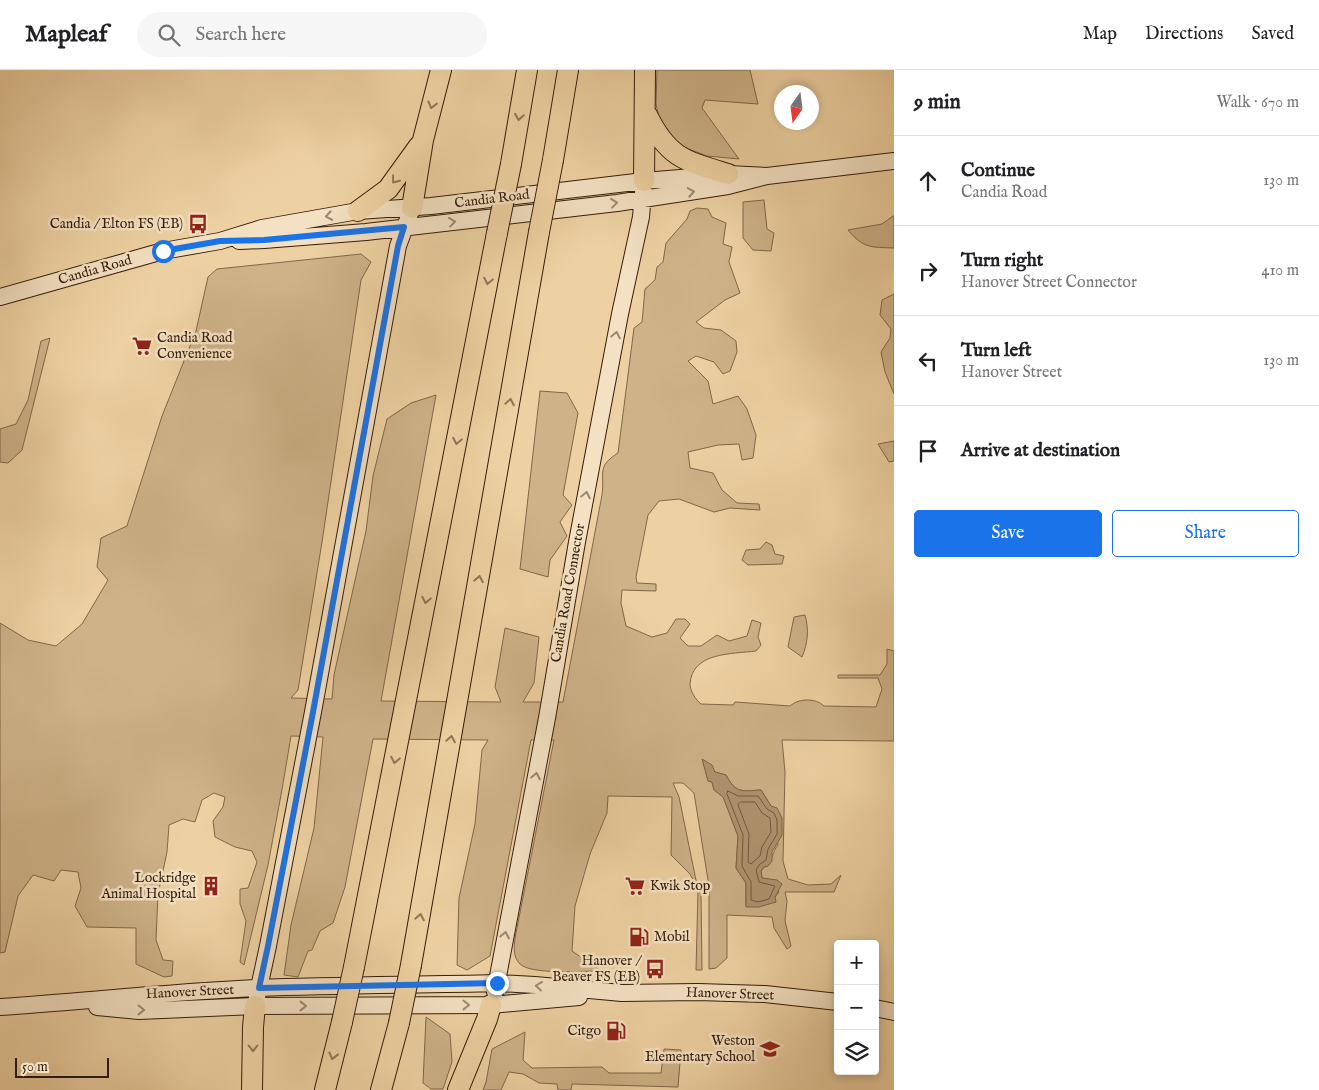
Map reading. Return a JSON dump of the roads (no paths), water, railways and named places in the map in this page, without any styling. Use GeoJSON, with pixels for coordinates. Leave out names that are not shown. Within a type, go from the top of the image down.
{"type":"FeatureCollection","features":[{"type":"Feature","properties":{"kind":"highway"},"geometry":{"type":"LineString","coordinates":[[412,208],[423,140],[441,70]]}},
{"type":"Feature","properties":{"kind":"highway"},"geometry":{"type":"LineString","coordinates":[[325,1090],[354,967],[511,164],[527,70]]}},
{"type":"Feature","properties":{"kind":"highway"},"geometry":{"type":"LineString","coordinates":[[381,1090],[399,1023],[411,965],[568,70]]}},
{"type":"Feature","properties":{"kind":"highway"},"geometry":{"type":"LineString","coordinates":[[644,190],[646,70]]}},
{"type":"Feature","properties":{"kind":"highway"},"geometry":{"type":"LineString","coordinates":[[646,112],[656,133],[674,153],[699,165],[728,174]]}},
{"type":"Feature","properties":{"kind":"highway"},"geometry":{"type":"LineString","coordinates":[[358,211],[388,190],[423,140]]}},
{"type":"Feature","properties":{"kind":"highway"},"geometry":{"type":"LineString","coordinates":[[252,1090],[253,1027],[257,997]]}},
{"type":"Feature","properties":{"kind":"highway"},"geometry":{"type":"LineString","coordinates":[[458,1090],[491,1005]]}},
{"type":"Feature","properties":{"kind":"highway"},"geometry":{"type":"LineString","coordinates":[[391,1090],[399,1023]]}},
{"type":"Feature","properties":{"kind":"main road","name":"Candia Road"},"geometry":{"type":"LineString","coordinates":[[0,297],[163,251],[220,241],[262,228],[358,211],[644,190],[728,186],[767,176],[894,161]]}},
{"type":"Feature","properties":{"kind":"main road","name":"Candia Road"},"geometry":{"type":"LineString","coordinates":[[220,241],[264,240],[404,227],[644,190],[728,174],[767,176]]}},
{"type":"Feature","properties":{"kind":"main road","name":"Candia Road Connector"},"geometry":{"type":"LineString","coordinates":[[491,1005],[497,983],[547,718],[577,542],[620,314],[641,217],[644,190]]}},
{"type":"Feature","properties":{"kind":"main road"},"geometry":{"type":"LineString","coordinates":[[257,997],[309,731],[398,246],[412,208]]}},
{"type":"Feature","properties":{"kind":"main road","name":"Hanover Street"},"geometry":{"type":"LineString","coordinates":[[0,1007],[57,1003],[139,1011],[257,997],[497,983],[622,993]]}},
{"type":"Feature","properties":{"kind":"main road","name":"Hanover Street"},"geometry":{"type":"LineString","coordinates":[[257,997],[491,1005],[622,993],[698,992],[765,994],[834,1002]]}},
{"type":"Feature","properties":{"kind":"main road"},"geometry":{"type":"LineString","coordinates":[[879,1009],[894,1012]]}},
{"type":"Feature","properties":{"kind":"water"},"geometry":{"type":"Polygon","coordinates":[[[702,759],[712,765],[715,772],[726,775],[736,788],[744,791],[761,790],[771,806],[777,808],[782,818],[782,835],[772,852],[772,861],[761,871],[762,878],[777,880],[782,884],[775,897],[776,902],[759,907],[746,907],[746,883],[736,868],[738,836],[723,797],[714,790],[712,782],[708,781],[702,759]]]}},
{"type":"Feature","properties":{"kind":"place","name":"Candia / Elton FS (EB)"},"geometry":{"type":"Point","coordinates":[198,224]}},
{"type":"Feature","properties":{"kind":"place","name":"Candia Road Convenience"},"geometry":{"type":"Point","coordinates":[142,346]}},
{"type":"Feature","properties":{"kind":"place","name":"Lockridge Animal Hospital"},"geometry":{"type":"Point","coordinates":[211,886]}},
{"type":"Feature","properties":{"kind":"place","name":"Kwik Stop"},"geometry":{"type":"Point","coordinates":[635,886]}},
{"type":"Feature","properties":{"kind":"place","name":"Mobil"},"geometry":{"type":"Point","coordinates":[639,937]}},
{"type":"Feature","properties":{"kind":"place","name":"Hanover / Beaver FS (EB)"},"geometry":{"type":"Point","coordinates":[655,969]}},
{"type":"Feature","properties":{"kind":"place","name":"Citgo"},"geometry":{"type":"Point","coordinates":[616,1031]}},
{"type":"Feature","properties":{"kind":"place","name":"Weston Elementary School"},"geometry":{"type":"Point","coordinates":[770,1049]}}]}
